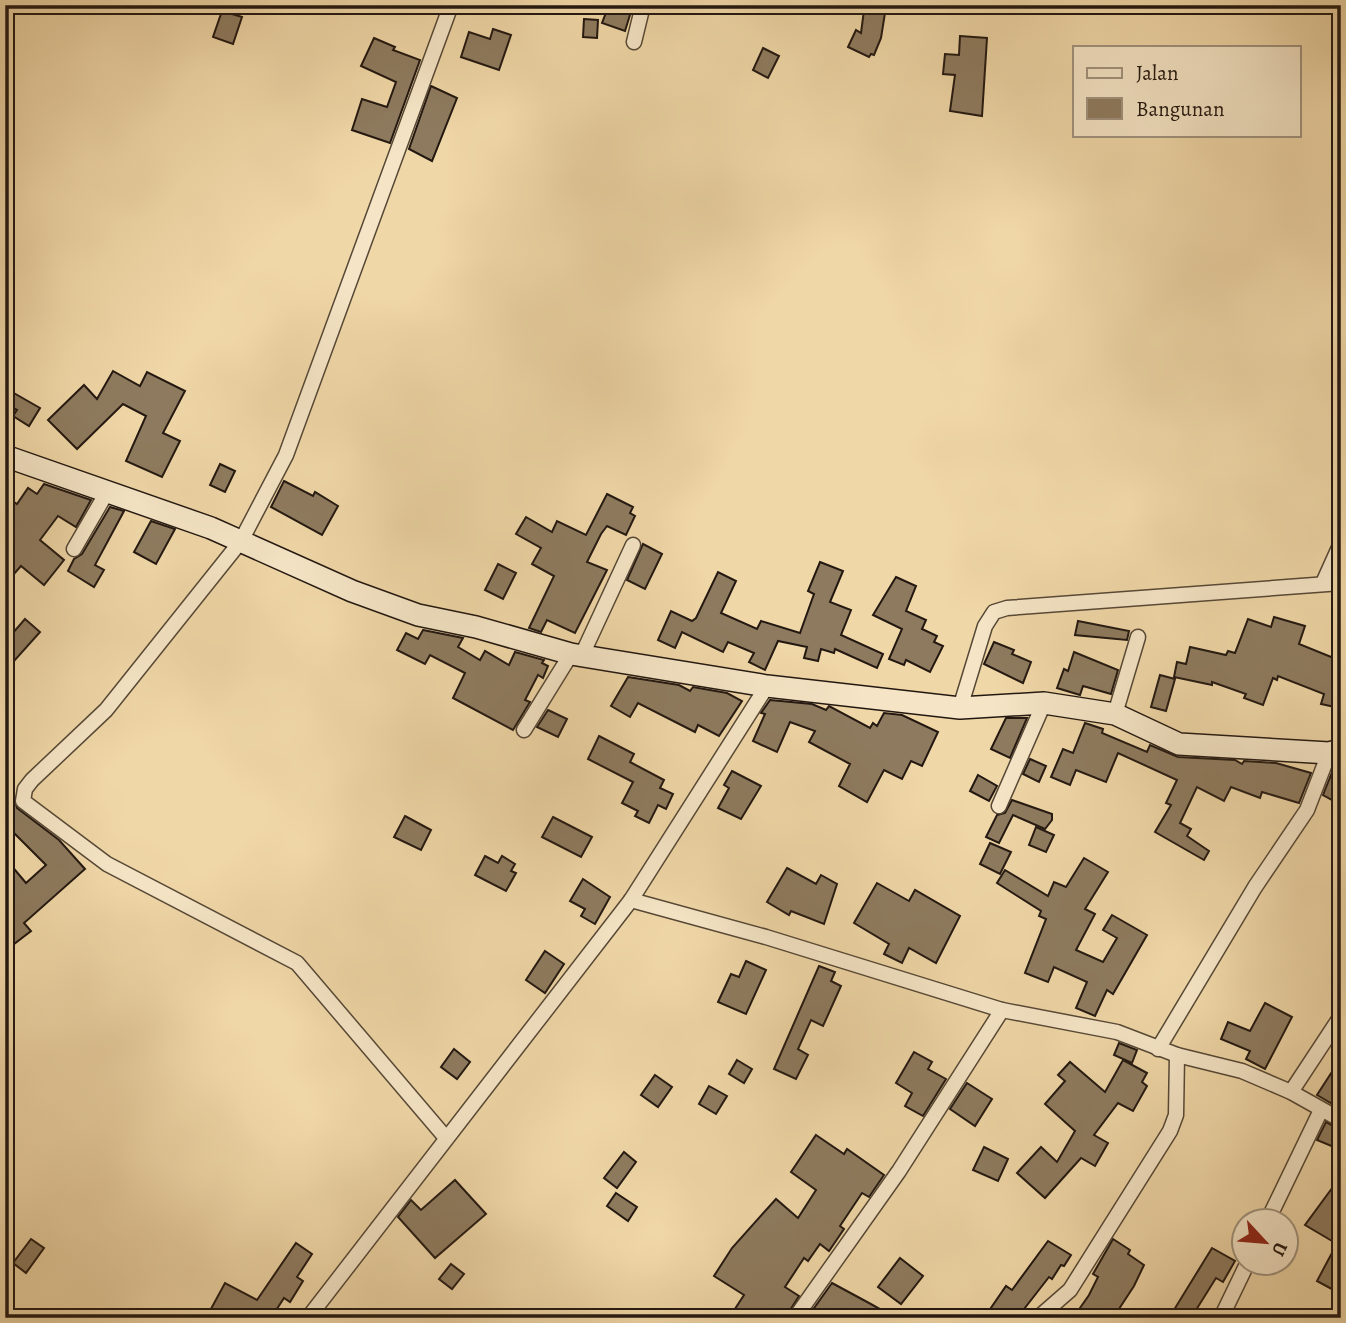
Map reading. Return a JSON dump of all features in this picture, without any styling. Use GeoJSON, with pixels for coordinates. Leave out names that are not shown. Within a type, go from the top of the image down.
{"type":"FeatureCollection","features":[{"type":"Feature","properties":{"kind":"street"},"geometry":{"type":"LineString","coordinates":[[446,1138],[297,963],[107,864],[23,801],[25,789],[32,780],[106,710],[242,541],[291,442],[452,5]]}},
{"type":"Feature","properties":{"kind":"street"},"geometry":{"type":"LineString","coordinates":[[634,42],[643,5]]}},
{"type":"Feature","properties":{"kind":"street"},"geometry":{"type":"LineString","coordinates":[[5,456],[242,541],[352,592],[418,615],[476,627],[576,654],[767,686],[960,708],[1044,703],[1115,714],[1180,744],[1335,751],[1307,810],[1255,887],[1158,1049]]}},
{"type":"Feature","properties":{"kind":"street"},"geometry":{"type":"LineString","coordinates":[[74,549],[107,492]]}},
{"type":"Feature","properties":{"kind":"street"},"geometry":{"type":"LineString","coordinates":[[1323,583],[1341,543]]}},
{"type":"Feature","properties":{"kind":"street"},"geometry":{"type":"LineString","coordinates":[[524,730],[576,654],[633,545]]}},
{"type":"Feature","properties":{"kind":"street"},"geometry":{"type":"LineString","coordinates":[[960,708],[985,626],[994,612],[1007,608],[1341,583]]}},
{"type":"Feature","properties":{"kind":"street"},"geometry":{"type":"LineString","coordinates":[[1115,714],[1138,636]]}},
{"type":"Feature","properties":{"kind":"street"},"geometry":{"type":"LineString","coordinates":[[308,1318],[631,900],[767,686]]}},
{"type":"Feature","properties":{"kind":"street"},"geometry":{"type":"LineString","coordinates":[[999,806],[1044,703]]}},
{"type":"Feature","properties":{"kind":"street"},"geometry":{"type":"LineString","coordinates":[[631,900],[766,937],[1002,1010],[1117,1032],[1177,1055],[1242,1071],[1292,1092],[1341,1120]]}},
{"type":"Feature","properties":{"kind":"street"},"geometry":{"type":"LineString","coordinates":[[795,1318],[899,1171],[1002,1010]]}},
{"type":"Feature","properties":{"kind":"street"},"geometry":{"type":"LineString","coordinates":[[1292,1092],[1341,1016]]}},
{"type":"Feature","properties":{"kind":"street"},"geometry":{"type":"LineString","coordinates":[[1038,1318],[1070,1290],[1170,1131],[1177,1115],[1177,1055]]}},
{"type":"Feature","properties":{"kind":"street"},"geometry":{"type":"LineString","coordinates":[[1275,1208],[1321,1110]]}},
{"type":"Feature","properties":{"kind":"street"},"geometry":{"type":"LineString","coordinates":[[1221,1318],[1240,1278]]}},
{"type":"Feature","properties":{"kind":"building"},"geometry":{"type":"Polygon","coordinates":[[[609,5],[633,5],[625,31],[602,23],[609,5]]]}},
{"type":"Feature","properties":{"kind":"building"},"geometry":{"type":"Polygon","coordinates":[[[864,10],[885,13],[881,38],[874,55],[869,57],[848,47],[856,30],[861,33],[864,10]]]}},
{"type":"Feature","properties":{"kind":"building"},"geometry":{"type":"Polygon","coordinates":[[[222,11],[242,17],[233,44],[213,37],[222,11]]]}},
{"type":"Feature","properties":{"kind":"building"},"geometry":{"type":"Polygon","coordinates":[[[584,19],[598,20],[597,38],[583,37],[584,19]]]}},
{"type":"Feature","properties":{"kind":"building"},"geometry":{"type":"Polygon","coordinates":[[[493,29],[511,35],[499,70],[461,57],[469,32],[490,39],[493,29]]]}},
{"type":"Feature","properties":{"kind":"building"},"geometry":{"type":"Polygon","coordinates":[[[960,36],[987,38],[982,116],[950,111],[955,75],[943,74],[945,54],[959,55],[960,36]]]}},
{"type":"Feature","properties":{"kind":"building"},"geometry":{"type":"Polygon","coordinates":[[[374,38],[395,47],[393,50],[420,60],[390,143],[352,130],[362,99],[387,107],[396,82],[361,66],[374,38]]]}},
{"type":"Feature","properties":{"kind":"building"},"geometry":{"type":"Polygon","coordinates":[[[763,48],[779,56],[768,78],[753,70],[763,48]]]}},
{"type":"Feature","properties":{"kind":"building"},"geometry":{"type":"Polygon","coordinates":[[[431,86],[457,98],[432,161],[409,149],[431,86]]]}},
{"type":"Feature","properties":{"kind":"building"},"geometry":{"type":"Polygon","coordinates":[[[113,371],[140,386],[147,372],[185,391],[163,433],[180,441],[162,477],[126,461],[146,416],[123,404],[77,449],[48,420],[84,385],[97,399],[113,371]]]}},
{"type":"Feature","properties":{"kind":"building"},"geometry":{"type":"Polygon","coordinates":[[[5,388],[40,408],[29,426],[13,416],[17,410],[5,404],[5,388]]]}},
{"type":"Feature","properties":{"kind":"building"},"geometry":{"type":"Polygon","coordinates":[[[220,464],[235,471],[225,492],[210,485],[220,464]]]}},
{"type":"Feature","properties":{"kind":"building"},"geometry":{"type":"Polygon","coordinates":[[[284,481],[313,496],[315,492],[338,506],[322,535],[271,507],[284,481]]]}},
{"type":"Feature","properties":{"kind":"building"},"geometry":{"type":"Polygon","coordinates":[[[44,484],[91,500],[76,527],[58,516],[40,540],[64,560],[44,585],[21,566],[5,584],[5,496],[17,504],[28,488],[37,494],[44,484]]]}},
{"type":"Feature","properties":{"kind":"building"},"geometry":{"type":"Polygon","coordinates":[[[607,494],[633,507],[630,513],[635,516],[626,535],[607,526],[601,534],[587,562],[607,570],[575,633],[547,620],[541,632],[529,628],[554,576],[532,564],[541,548],[516,534],[526,517],[552,532],[557,521],[586,535],[607,494]]]}},
{"type":"Feature","properties":{"kind":"building"},"geometry":{"type":"Polygon","coordinates":[[[110,507],[124,511],[95,565],[104,570],[94,587],[68,571],[74,559],[82,554],[110,507]]]}},
{"type":"Feature","properties":{"kind":"building"},"geometry":{"type":"Polygon","coordinates":[[[151,521],[175,529],[156,564],[134,552],[151,521]]]}},
{"type":"Feature","properties":{"kind":"building"},"geometry":{"type":"Polygon","coordinates":[[[643,544],[662,554],[645,589],[627,580],[643,544]]]}},
{"type":"Feature","properties":{"kind":"building"},"geometry":{"type":"Polygon","coordinates":[[[820,562],[843,571],[830,602],[851,610],[841,635],[883,654],[877,668],[835,649],[834,653],[821,649],[818,661],[804,658],[807,647],[778,641],[765,670],[749,662],[754,653],[728,642],[723,652],[682,632],[675,648],[658,640],[671,611],[692,621],[696,618],[718,572],[736,581],[721,613],[757,629],[761,621],[800,633],[814,594],[808,591],[820,562]]]}},
{"type":"Feature","properties":{"kind":"building"},"geometry":{"type":"Polygon","coordinates":[[[498,564],[516,573],[503,599],[485,590],[498,564]]]}},
{"type":"Feature","properties":{"kind":"building"},"geometry":{"type":"Polygon","coordinates":[[[896,577],[916,586],[906,611],[926,620],[922,629],[937,636],[934,642],[943,646],[930,672],[906,660],[904,665],[889,659],[902,629],[873,615],[896,577]]]}},
{"type":"Feature","properties":{"kind":"building"},"geometry":{"type":"Polygon","coordinates":[[[1274,617],[1305,626],[1299,644],[1341,661],[1341,684],[1335,707],[1321,704],[1324,694],[1278,676],[1277,680],[1273,678],[1263,705],[1244,698],[1246,694],[1212,682],[1212,685],[1174,677],[1177,662],[1186,664],[1190,647],[1226,655],[1228,651],[1235,653],[1248,619],[1271,627],[1274,617]]]}},
{"type":"Feature","properties":{"kind":"building"},"geometry":{"type":"Polygon","coordinates":[[[25,619],[40,632],[15,660],[5,652],[5,642],[25,619]]]}},
{"type":"Feature","properties":{"kind":"building"},"geometry":{"type":"Polygon","coordinates":[[[1078,621],[1129,631],[1127,640],[1075,635],[1078,621]]]}},
{"type":"Feature","properties":{"kind":"building"},"geometry":{"type":"Polygon","coordinates":[[[423,630],[463,638],[458,647],[480,660],[485,651],[509,665],[515,652],[544,660],[542,663],[548,666],[543,678],[538,675],[525,700],[530,702],[513,730],[453,698],[465,673],[430,655],[425,664],[397,650],[406,633],[418,639],[423,630]]]}},
{"type":"Feature","properties":{"kind":"building"},"geometry":{"type":"Polygon","coordinates":[[[994,642],[1014,650],[1012,654],[1031,662],[1023,683],[984,664],[994,642]]]}},
{"type":"Feature","properties":{"kind":"building"},"geometry":{"type":"Polygon","coordinates":[[[1074,652],[1118,670],[1111,694],[1083,686],[1080,695],[1057,688],[1064,669],[1068,671],[1074,652]]]}},
{"type":"Feature","properties":{"kind":"building"},"geometry":{"type":"Polygon","coordinates":[[[1160,675],[1175,679],[1166,711],[1151,707],[1160,675]]]}},
{"type":"Feature","properties":{"kind":"building"},"geometry":{"type":"Polygon","coordinates":[[[628,677],[679,685],[690,691],[693,687],[727,693],[742,701],[719,736],[698,725],[695,732],[638,703],[630,717],[611,706],[628,677]]]}},
{"type":"Feature","properties":{"kind":"building"},"geometry":{"type":"Polygon","coordinates":[[[770,700],[812,704],[826,710],[829,706],[870,728],[873,723],[877,726],[884,713],[902,715],[938,732],[922,766],[911,761],[902,779],[884,770],[867,802],[839,786],[850,764],[809,742],[815,731],[790,722],[777,752],[753,741],[765,714],[761,713],[770,700]]]}},
{"type":"Feature","properties":{"kind":"building"},"geometry":{"type":"Polygon","coordinates":[[[548,710],[567,719],[558,737],[537,727],[548,710]]]}},
{"type":"Feature","properties":{"kind":"building"},"geometry":{"type":"Polygon","coordinates":[[[1006,718],[1027,718],[1010,758],[991,749],[1006,718]]]}},
{"type":"Feature","properties":{"kind":"building"},"geometry":{"type":"Polygon","coordinates":[[[1085,723],[1103,729],[1102,733],[1147,752],[1150,745],[1178,757],[1235,760],[1242,764],[1244,761],[1276,763],[1311,773],[1299,803],[1262,792],[1260,798],[1231,787],[1224,801],[1197,787],[1180,823],[1191,829],[1187,836],[1209,851],[1204,860],[1155,832],[1171,805],[1166,803],[1177,780],[1118,753],[1106,782],[1076,770],[1070,785],[1051,777],[1063,749],[1073,753],[1085,723]]]}},
{"type":"Feature","properties":{"kind":"building"},"geometry":{"type":"Polygon","coordinates":[[[599,736],[634,754],[630,762],[664,780],[660,788],[673,794],[666,809],[658,805],[649,823],[635,816],[638,811],[622,803],[633,782],[588,759],[599,736]]]}},
{"type":"Feature","properties":{"kind":"building"},"geometry":{"type":"Polygon","coordinates":[[[1030,759],[1046,766],[1039,782],[1023,774],[1030,759]]]}},
{"type":"Feature","properties":{"kind":"building"},"geometry":{"type":"Polygon","coordinates":[[[1341,764],[1341,805],[1323,795],[1335,765],[1341,764]]]}},
{"type":"Feature","properties":{"kind":"building"},"geometry":{"type":"Polygon","coordinates":[[[732,771],[761,786],[741,819],[718,808],[729,788],[724,785],[732,771]]]}},
{"type":"Feature","properties":{"kind":"building"},"geometry":{"type":"Polygon","coordinates":[[[978,775],[997,786],[989,801],[970,791],[978,775]]]}},
{"type":"Feature","properties":{"kind":"building"},"geometry":{"type":"Polygon","coordinates":[[[5,786],[14,795],[17,808],[59,840],[85,869],[24,923],[31,931],[5,951],[5,858],[26,883],[46,865],[5,824],[5,786]]]}},
{"type":"Feature","properties":{"kind":"building"},"geometry":{"type":"Polygon","coordinates":[[[1012,800],[1052,814],[1052,820],[1045,829],[1013,815],[999,843],[986,837],[997,815],[1005,813],[1012,800]]]}},
{"type":"Feature","properties":{"kind":"building"},"geometry":{"type":"Polygon","coordinates":[[[405,816],[431,830],[421,850],[394,837],[405,816]]]}},
{"type":"Feature","properties":{"kind":"building"},"geometry":{"type":"Polygon","coordinates":[[[553,817],[592,837],[581,857],[542,837],[553,817]]]}},
{"type":"Feature","properties":{"kind":"building"},"geometry":{"type":"Polygon","coordinates":[[[1036,827],[1054,835],[1046,852],[1029,845],[1036,827]]]}},
{"type":"Feature","properties":{"kind":"building"},"geometry":{"type":"Polygon","coordinates":[[[990,843],[1011,852],[1000,874],[980,864],[990,843]]]}},
{"type":"Feature","properties":{"kind":"building"},"geometry":{"type":"Polygon","coordinates":[[[485,856],[498,863],[502,856],[515,864],[511,871],[516,873],[506,891],[475,875],[485,856]]]}},
{"type":"Feature","properties":{"kind":"building"},"geometry":{"type":"Polygon","coordinates":[[[1084,858],[1108,872],[1085,909],[1095,914],[1076,950],[1103,962],[1117,938],[1103,930],[1112,915],[1147,935],[1113,994],[1107,990],[1095,1016],[1076,1008],[1087,982],[1054,967],[1048,982],[1025,973],[1046,919],[1039,916],[1041,911],[997,883],[1005,870],[1048,896],[1054,882],[1066,887],[1084,858]]]}},
{"type":"Feature","properties":{"kind":"building"},"geometry":{"type":"Polygon","coordinates":[[[787,868],[816,884],[821,875],[837,884],[824,924],[791,911],[789,915],[767,902],[787,868]]]}},
{"type":"Feature","properties":{"kind":"building"},"geometry":{"type":"Polygon","coordinates":[[[583,879],[610,897],[595,924],[581,916],[585,909],[570,901],[583,879]]]}},
{"type":"Feature","properties":{"kind":"building"},"geometry":{"type":"Polygon","coordinates":[[[877,883],[909,901],[915,890],[960,916],[936,963],[909,948],[902,963],[884,954],[889,944],[854,923],[877,883]]]}},
{"type":"Feature","properties":{"kind":"building"},"geometry":{"type":"Polygon","coordinates":[[[545,951],[564,964],[545,993],[526,980],[545,951]]]}},
{"type":"Feature","properties":{"kind":"building"},"geometry":{"type":"Polygon","coordinates":[[[746,961],[766,970],[746,1014],[718,1002],[731,974],[739,977],[746,961]]]}},
{"type":"Feature","properties":{"kind":"building"},"geometry":{"type":"Polygon","coordinates":[[[819,966],[835,972],[831,981],[841,986],[823,1026],[811,1020],[798,1049],[808,1055],[796,1079],[774,1069],[819,966]]]}},
{"type":"Feature","properties":{"kind":"building"},"geometry":{"type":"Polygon","coordinates":[[[1265,1003],[1292,1017],[1265,1069],[1246,1059],[1250,1051],[1221,1039],[1228,1022],[1250,1031],[1265,1003]]]}},
{"type":"Feature","properties":{"kind":"building"},"geometry":{"type":"Polygon","coordinates":[[[1119,1043],[1137,1050],[1132,1063],[1114,1055],[1119,1043]]]}},
{"type":"Feature","properties":{"kind":"building"},"geometry":{"type":"Polygon","coordinates":[[[454,1049],[470,1062],[457,1079],[441,1067],[454,1049]]]}},
{"type":"Feature","properties":{"kind":"building"},"geometry":{"type":"Polygon","coordinates":[[[914,1052],[932,1062],[928,1069],[946,1079],[923,1116],[905,1106],[912,1093],[896,1083],[914,1052]]]}},
{"type":"Feature","properties":{"kind":"building"},"geometry":{"type":"Polygon","coordinates":[[[1341,1058],[1341,1109],[1317,1095],[1341,1058]]]}},
{"type":"Feature","properties":{"kind":"building"},"geometry":{"type":"Polygon","coordinates":[[[737,1060],[752,1069],[744,1083],[729,1074],[737,1060]]]}},
{"type":"Feature","properties":{"kind":"building"},"geometry":{"type":"Polygon","coordinates":[[[1123,1060],[1147,1073],[1142,1082],[1147,1086],[1133,1111],[1118,1103],[1094,1135],[1108,1143],[1095,1166],[1081,1158],[1045,1198],[1017,1173],[1041,1147],[1057,1162],[1075,1131],[1045,1104],[1065,1081],[1058,1075],[1070,1062],[1105,1092],[1123,1060]]]}},
{"type":"Feature","properties":{"kind":"building"},"geometry":{"type":"Polygon","coordinates":[[[655,1075],[672,1087],[658,1107],[641,1095],[655,1075]]]}},
{"type":"Feature","properties":{"kind":"building"},"geometry":{"type":"Polygon","coordinates":[[[967,1083],[992,1099],[975,1126],[950,1109],[967,1083]]]}},
{"type":"Feature","properties":{"kind":"building"},"geometry":{"type":"Polygon","coordinates":[[[709,1086],[727,1096],[716,1114],[699,1104],[709,1086]]]}},
{"type":"Feature","properties":{"kind":"building"},"geometry":{"type":"Polygon","coordinates":[[[1326,1122],[1341,1130],[1341,1150],[1317,1140],[1326,1122]]]}},
{"type":"Feature","properties":{"kind":"building"},"geometry":{"type":"Polygon","coordinates":[[[816,1135],[844,1154],[847,1149],[884,1175],[869,1197],[862,1193],[840,1226],[844,1229],[829,1251],[820,1244],[808,1261],[804,1258],[785,1287],[799,1296],[785,1318],[729,1318],[744,1295],[714,1276],[732,1248],[776,1199],[798,1218],[816,1190],[791,1172],[816,1135]]]}},
{"type":"Feature","properties":{"kind":"building"},"geometry":{"type":"Polygon","coordinates":[[[984,1147],[1008,1159],[998,1181],[973,1170],[984,1147]]]}},
{"type":"Feature","properties":{"kind":"building"},"geometry":{"type":"Polygon","coordinates":[[[624,1152],[636,1162],[617,1188],[604,1178],[624,1152]]]}},
{"type":"Feature","properties":{"kind":"building"},"geometry":{"type":"Polygon","coordinates":[[[1341,1176],[1341,1226],[1332,1241],[1305,1225],[1341,1176]]]}},
{"type":"Feature","properties":{"kind":"building"},"geometry":{"type":"Polygon","coordinates":[[[455,1180],[486,1214],[435,1258],[398,1217],[411,1200],[421,1210],[455,1180]]]}},
{"type":"Feature","properties":{"kind":"building"},"geometry":{"type":"Polygon","coordinates":[[[616,1193],[637,1207],[628,1221],[607,1206],[616,1193]]]}},
{"type":"Feature","properties":{"kind":"building"},"geometry":{"type":"Polygon","coordinates":[[[1341,1236],[1341,1294],[1317,1281],[1341,1236]]]}},
{"type":"Feature","properties":{"kind":"building"},"geometry":{"type":"Polygon","coordinates":[[[31,1239],[44,1248],[26,1273],[13,1263],[31,1239]]]}},
{"type":"Feature","properties":{"kind":"building"},"geometry":{"type":"Polygon","coordinates":[[[1113,1239],[1130,1250],[1128,1254],[1144,1265],[1134,1286],[1113,1318],[1073,1318],[1089,1295],[1098,1277],[1093,1274],[1113,1239]]]}},
{"type":"Feature","properties":{"kind":"building"},"geometry":{"type":"Polygon","coordinates":[[[1048,1241],[1071,1255],[1064,1266],[1061,1265],[1052,1279],[1049,1277],[1017,1318],[984,1318],[1006,1286],[1012,1290],[1048,1241]]]}},
{"type":"Feature","properties":{"kind":"building"},"geometry":{"type":"Polygon","coordinates":[[[296,1243],[312,1254],[297,1277],[303,1281],[290,1302],[284,1298],[271,1318],[206,1318],[225,1283],[257,1300],[296,1243]]]}},
{"type":"Feature","properties":{"kind":"building"},"geometry":{"type":"Polygon","coordinates":[[[1212,1248],[1230,1258],[1230,1270],[1223,1282],[1216,1278],[1191,1318],[1169,1318],[1212,1248]]]}},
{"type":"Feature","properties":{"kind":"building"},"geometry":{"type":"Polygon","coordinates":[[[900,1258],[923,1276],[901,1304],[878,1287],[900,1258]]]}},
{"type":"Feature","properties":{"kind":"building"},"geometry":{"type":"Polygon","coordinates":[[[451,1264],[464,1274],[452,1289],[439,1279],[451,1264]]]}},
{"type":"Feature","properties":{"kind":"building"},"geometry":{"type":"Polygon","coordinates":[[[832,1283],[869,1303],[896,1318],[807,1318],[832,1283]]]}}]}
